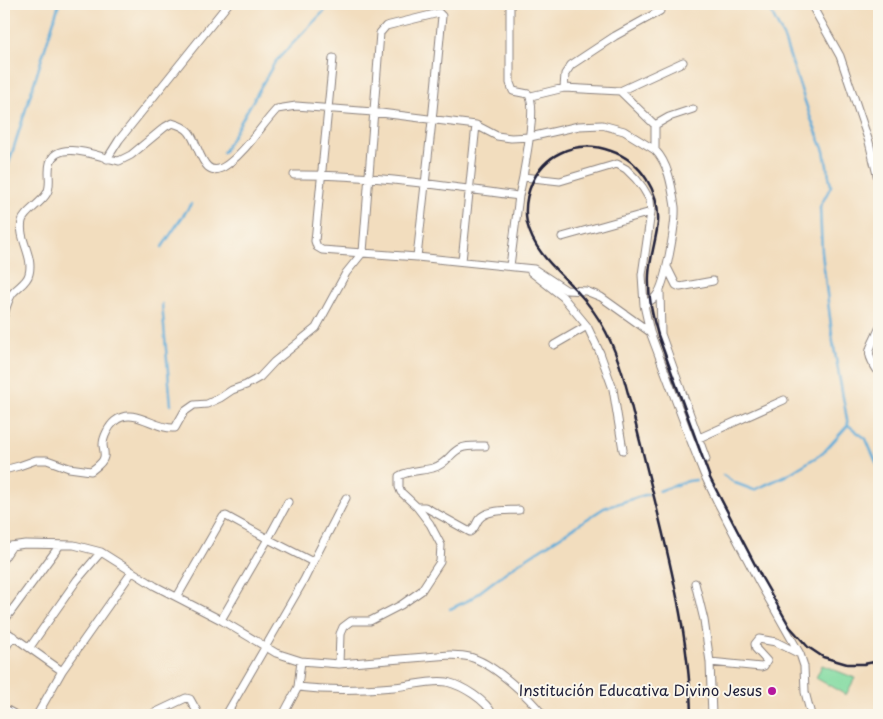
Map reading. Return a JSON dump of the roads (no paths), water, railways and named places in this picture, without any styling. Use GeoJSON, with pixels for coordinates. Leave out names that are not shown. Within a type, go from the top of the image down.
{"type":"FeatureCollection","features":[{"type":"Feature","properties":{"kind":"main road"},"geometry":{"type":"LineString","coordinates":[[4,710],[13,715]]}},
{"type":"Feature","properties":{"kind":"street"},"geometry":{"type":"LineString","coordinates":[[107,159],[119,140],[228,4]]}},
{"type":"Feature","properties":{"kind":"street"},"geometry":{"type":"LineString","coordinates":[[510,4],[510,84],[513,91],[531,96],[564,88],[620,91],[683,62]]}},
{"type":"Feature","properties":{"kind":"street"},"geometry":{"type":"LineString","coordinates":[[812,4],[840,56],[869,142],[879,183]]}},
{"type":"Feature","properties":{"kind":"street"},"geometry":{"type":"LineString","coordinates":[[564,88],[565,74],[572,64],[615,36],[660,11]]}},
{"type":"Feature","properties":{"kind":"street"},"geometry":{"type":"LineString","coordinates":[[4,470],[36,460],[47,460],[69,468],[91,471],[99,465],[104,457],[103,442],[109,428],[116,420],[126,416],[141,418],[168,429],[175,428],[184,412],[194,405],[207,404],[260,377],[274,362],[316,328],[346,273],[363,252],[381,30],[386,26],[439,13],[442,16],[417,257]]}},
{"type":"Feature","properties":{"kind":"street"},"geometry":{"type":"LineString","coordinates":[[333,58],[315,241],[317,247],[322,250],[363,252],[527,268],[534,270],[570,291],[586,291],[595,294],[650,332]]}},
{"type":"Feature","properties":{"kind":"street"},"geometry":{"type":"LineString","coordinates":[[620,91],[655,125],[655,150]]}},
{"type":"Feature","properties":{"kind":"street"},"geometry":{"type":"LineString","coordinates":[[510,266],[519,196],[530,137],[531,96]]}},
{"type":"Feature","properties":{"kind":"street"},"geometry":{"type":"LineString","coordinates":[[4,315],[13,293],[19,289],[29,274],[29,260],[24,245],[22,221],[47,193],[52,157],[62,150],[75,150],[119,161],[131,155],[172,123],[182,126],[190,133],[205,166],[212,170],[227,165],[248,144],[276,109],[296,106],[374,112],[432,121],[476,125],[497,136],[530,137],[579,126],[602,125],[624,131],[655,150],[667,169],[675,209],[667,267],[660,291],[661,334],[706,459]]}},
{"type":"Feature","properties":{"kind":"street"},"geometry":{"type":"LineString","coordinates":[[655,125],[669,117],[693,109]]}},
{"type":"Feature","properties":{"kind":"street"},"geometry":{"type":"LineString","coordinates":[[462,261],[476,125]]}},
{"type":"Feature","properties":{"kind":"street"},"geometry":{"type":"LineString","coordinates":[[523,177],[560,181],[617,164],[626,169],[643,188],[650,200],[651,212],[642,275],[644,305],[650,332],[694,450],[718,503],[800,654],[804,666],[805,692],[811,715]]}},
{"type":"Feature","properties":{"kind":"street"},"geometry":{"type":"LineString","coordinates":[[294,176],[322,175],[369,179],[519,196]]}},
{"type":"Feature","properties":{"kind":"street"},"geometry":{"type":"LineString","coordinates":[[562,237],[651,212]]}},
{"type":"Feature","properties":{"kind":"street"},"geometry":{"type":"LineString","coordinates":[[667,267],[676,284],[680,287],[714,281]]}},
{"type":"Feature","properties":{"kind":"street"},"geometry":{"type":"LineString","coordinates":[[527,268],[563,298],[587,326],[600,353],[613,389],[622,450]]}},
{"type":"Feature","properties":{"kind":"street"},"geometry":{"type":"LineString","coordinates":[[644,305],[654,299],[660,291]]}},
{"type":"Feature","properties":{"kind":"street"},"geometry":{"type":"LineString","coordinates":[[554,345],[587,326]]}},
{"type":"Feature","properties":{"kind":"street"},"geometry":{"type":"LineString","coordinates":[[879,329],[868,352],[879,373]]}},
{"type":"Feature","properties":{"kind":"street"},"geometry":{"type":"LineString","coordinates":[[694,450],[700,440],[784,400]]}},
{"type":"Feature","properties":{"kind":"street"},"geometry":{"type":"LineString","coordinates":[[339,664],[340,634],[343,626],[351,621],[370,620],[401,605],[421,591],[440,562],[442,545],[430,524],[417,507],[401,492],[398,487],[399,476],[446,463],[455,451],[462,447],[484,446]]}},
{"type":"Feature","properties":{"kind":"street"},"geometry":{"type":"LineString","coordinates":[[226,715],[304,580],[346,498]]}},
{"type":"Feature","properties":{"kind":"street"},"geometry":{"type":"LineString","coordinates":[[221,620],[288,502]]}},
{"type":"Feature","properties":{"kind":"street"},"geometry":{"type":"LineString","coordinates":[[417,507],[425,507],[465,531],[470,532],[481,517],[488,512],[519,510]]}},
{"type":"Feature","properties":{"kind":"street"},"geometry":{"type":"LineString","coordinates":[[177,597],[224,516],[313,562]]}},
{"type":"Feature","properties":{"kind":"street"},"geometry":{"type":"LineString","coordinates":[[4,621],[60,545]]}},
{"type":"Feature","properties":{"kind":"street"},"geometry":{"type":"LineString","coordinates":[[4,547],[74,545],[100,552],[154,586],[221,620],[276,653],[301,661],[339,664],[450,655],[466,656],[484,663],[522,691],[543,715]]}},
{"type":"Feature","properties":{"kind":"street"},"geometry":{"type":"LineString","coordinates":[[4,558],[12,546]]}},
{"type":"Feature","properties":{"kind":"street"},"geometry":{"type":"LineString","coordinates":[[30,647],[77,580],[100,552]]}},
{"type":"Feature","properties":{"kind":"street"},"geometry":{"type":"LineString","coordinates":[[37,715],[62,671],[132,572]]}},
{"type":"Feature","properties":{"kind":"street"},"geometry":{"type":"LineString","coordinates":[[695,583],[704,620],[710,662],[712,715]]}},
{"type":"Feature","properties":{"kind":"street"},"geometry":{"type":"LineString","coordinates":[[4,630],[62,671]]}},
{"type":"Feature","properties":{"kind":"street"},"geometry":{"type":"LineString","coordinates":[[4,650],[13,636]]}},
{"type":"Feature","properties":{"kind":"street"},"geometry":{"type":"LineString","coordinates":[[710,662],[762,667],[767,661],[757,650],[755,644],[759,639],[776,642],[800,654]]}},
{"type":"Feature","properties":{"kind":"street"},"geometry":{"type":"LineString","coordinates":[[284,715],[298,686],[301,661]]}},
{"type":"Feature","properties":{"kind":"street"},"geometry":{"type":"LineString","coordinates":[[298,686],[328,690],[364,690],[446,682],[476,698],[488,707],[493,715]]}},
{"type":"Feature","properties":{"kind":"street"},"geometry":{"type":"LineString","coordinates":[[150,715],[186,698],[190,699],[199,715]]}},
{"type":"Feature","properties":{"kind":"waterway"},"geometry":{"type":"LineString","coordinates":[[4,193],[7,169],[59,4]]}},
{"type":"Feature","properties":{"kind":"waterway"},"geometry":{"type":"LineString","coordinates":[[223,153],[275,62],[331,4]]}},
{"type":"Feature","properties":{"kind":"waterway"},"geometry":{"type":"LineString","coordinates":[[767,4],[783,36],[824,151],[831,186],[820,207],[822,253],[833,342],[848,425],[866,439],[879,469]]}},
{"type":"Feature","properties":{"kind":"waterway"},"geometry":{"type":"LineString","coordinates":[[162,247],[191,204]]}},
{"type":"Feature","properties":{"kind":"waterway"},"geometry":{"type":"LineString","coordinates":[[162,304],[171,405]]}},
{"type":"Feature","properties":{"kind":"waterway"},"geometry":{"type":"LineString","coordinates":[[723,475],[735,483],[754,490],[787,475],[823,453],[848,425]]}},
{"type":"Feature","properties":{"kind":"waterway"},"geometry":{"type":"LineString","coordinates":[[659,491],[696,480]]}},
{"type":"Feature","properties":{"kind":"waterway"},"geometry":{"type":"LineString","coordinates":[[879,481],[879,513]]}},
{"type":"Feature","properties":{"kind":"waterway"},"geometry":{"type":"LineString","coordinates":[[450,609],[469,600],[510,569],[604,508],[648,494]]}},
{"type":"Feature","properties":{"kind":"railway"},"geometry":{"type":"LineString","coordinates":[[691,715],[686,649],[674,583],[623,376],[613,346],[596,315],[540,251],[527,223],[527,202],[532,182],[537,173],[551,158],[572,148],[598,148],[622,156],[640,170],[652,189],[658,211],[658,223],[649,275],[649,290],[652,313],[658,335],[710,478],[790,627],[808,647],[823,657],[847,664],[864,664],[879,661]]}},
{"type":"Feature","properties":{"kind":"place","name":"Institución Educativa Divino Jesus"},"geometry":{"type":"Point","coordinates":[772,691]}}]}
